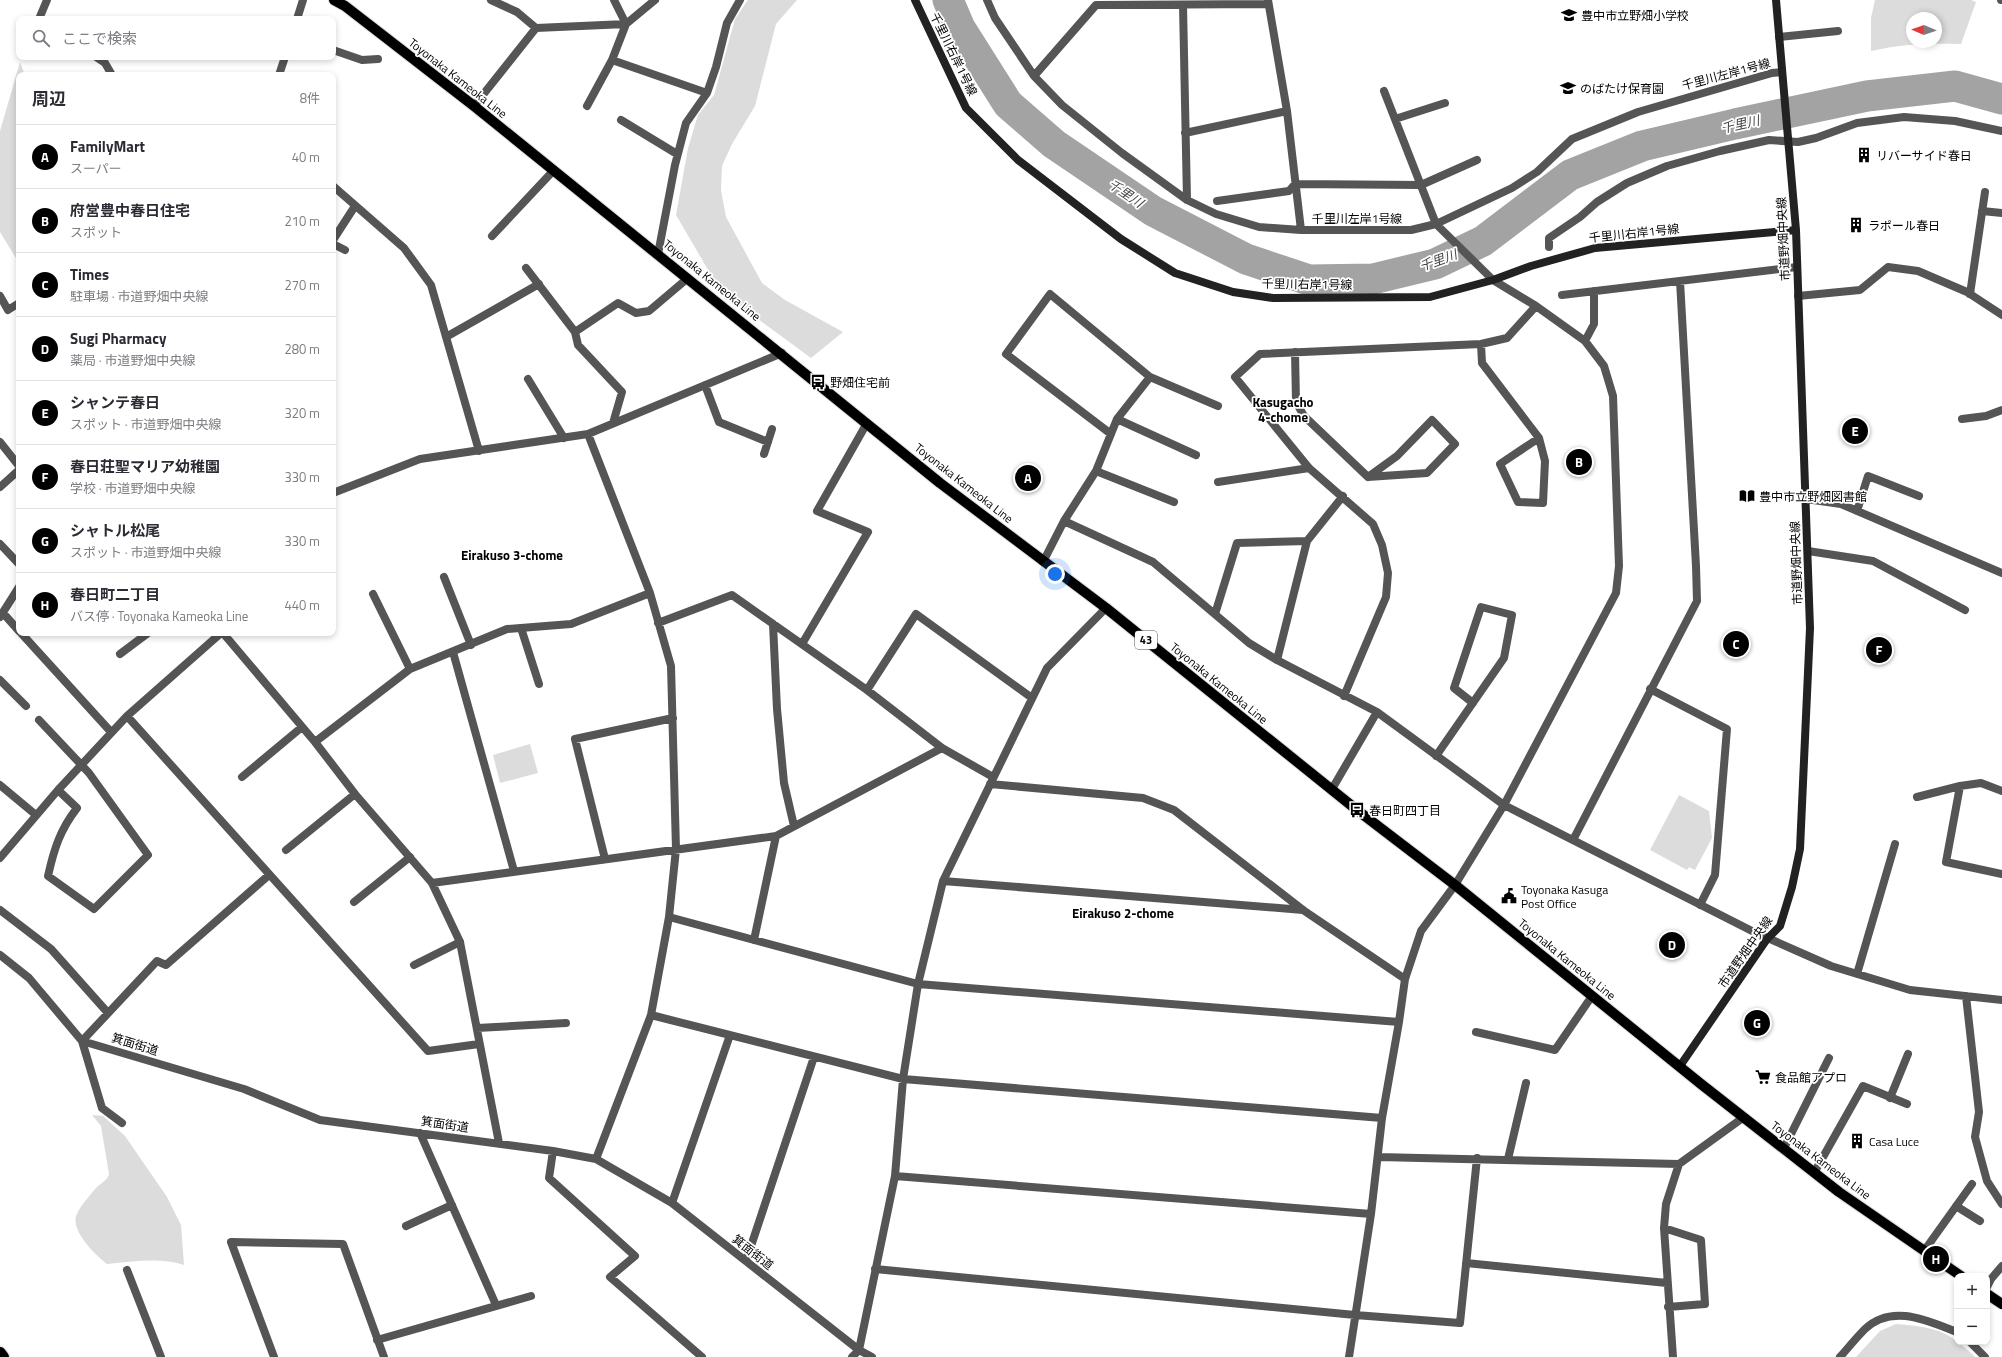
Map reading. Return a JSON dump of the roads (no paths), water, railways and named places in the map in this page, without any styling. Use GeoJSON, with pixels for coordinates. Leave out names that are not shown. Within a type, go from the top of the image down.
{"type":"FeatureCollection","features":[{"type":"Feature","properties":{"kind":"highway"},"geometry":{"type":"LineString","coordinates":[[0,1353],[3,1357]]}},
{"type":"Feature","properties":{"kind":"main road","name":"Toyonaka Kameoka Line"},"geometry":{"type":"LineString","coordinates":[[334,0],[345,6],[474,106],[867,423],[1043,562],[1106,608],[1814,1173],[1957,1273]]}},
{"type":"Feature","properties":{"kind":"main road"},"geometry":{"type":"LineString","coordinates":[[1990,1296],[2002,1304]]}},
{"type":"Feature","properties":{"kind":"street"},"geometry":{"type":"LineString","coordinates":[[40,16],[47,0]]}},
{"type":"Feature","properties":{"kind":"street"},"geometry":{"type":"LineString","coordinates":[[298,16],[303,0]]}},
{"type":"Feature","properties":{"kind":"street"},"geometry":{"type":"LineString","coordinates":[[491,0],[517,12],[536,28],[626,24]]}},
{"type":"Feature","properties":{"kind":"street"},"geometry":{"type":"LineString","coordinates":[[614,0],[626,24]]}},
{"type":"Feature","properties":{"kind":"street"},"geometry":{"type":"LineString","coordinates":[[587,106],[612,60],[626,24],[655,0]]}},
{"type":"Feature","properties":{"kind":"street"},"geometry":{"type":"LineString","coordinates":[[658,254],[678,154],[686,123],[707,93],[716,67],[727,24],[740,0]]}},
{"type":"Feature","properties":{"kind":"street","name":"千里川右岸1号線"},"geometry":{"type":"LineString","coordinates":[[914,0],[966,108],[1018,160],[1121,239],[1175,273],[1233,292],[1273,298],[1430,297],[1493,280],[1531,266],[1595,248],[1796,230]]}},
{"type":"Feature","properties":{"kind":"street","name":"千里川左岸1号線"},"geometry":{"type":"LineString","coordinates":[[987,0],[995,18],[1034,76],[1068,110],[1187,200],[1216,214],[1259,227],[1301,230],[1411,230],[1436,224],[1512,188],[1537,172],[1572,139],[1638,112],[1772,73],[1782,76]]}},
{"type":"Feature","properties":{"kind":"street","name":"市道野畑中央線"},"geometry":{"type":"LineString","coordinates":[[1680,1066],[1767,939],[1780,926],[1792,887],[1800,849],[1810,628],[1808,551],[1796,230],[1776,0]]}},
{"type":"Feature","properties":{"kind":"street"},"geometry":{"type":"LineString","coordinates":[[1034,76],[1096,5],[1183,5],[1268,2],[1287,111],[1301,230]]}},
{"type":"Feature","properties":{"kind":"street"},"geometry":{"type":"LineString","coordinates":[[1183,5],[1187,200]]}},
{"type":"Feature","properties":{"kind":"street"},"geometry":{"type":"LineString","coordinates":[[474,106],[536,28]]}},
{"type":"Feature","properties":{"kind":"street"},"geometry":{"type":"LineString","coordinates":[[1779,37],[1838,31]]}},
{"type":"Feature","properties":{"kind":"street"},"geometry":{"type":"LineString","coordinates":[[336,51],[362,60],[378,59]]}},
{"type":"Feature","properties":{"kind":"street"},"geometry":{"type":"LineString","coordinates":[[100,60],[105,63],[110,72]]}},
{"type":"Feature","properties":{"kind":"street"},"geometry":{"type":"LineString","coordinates":[[280,72],[284,60]]}},
{"type":"Feature","properties":{"kind":"street"},"geometry":{"type":"LineString","coordinates":[[612,60],[707,93]]}},
{"type":"Feature","properties":{"kind":"street"},"geometry":{"type":"LineString","coordinates":[[1349,1357],[1371,1214],[1382,1118],[1400,1022],[1405,980],[1421,931],[1454,885],[1504,805],[1616,592],[1619,566],[1613,396],[1604,366],[1585,341],[1536,306],[1493,280],[1436,224],[1384,91]]}},
{"type":"Feature","properties":{"kind":"street"},"geometry":{"type":"LineString","coordinates":[[1395,118],[1445,103]]}},
{"type":"Feature","properties":{"kind":"street"},"geometry":{"type":"LineString","coordinates":[[1185,133],[1287,111]]}},
{"type":"Feature","properties":{"kind":"street","name":"千里川右岸1号線"},"geometry":{"type":"LineString","coordinates":[[1549,247],[1549,238],[1580,217],[1597,202],[1627,183],[1650,173],[1720,151],[1788,137],[1798,142],[1816,138],[1857,124],[1904,117],[1955,121],[2002,131]]}},
{"type":"Feature","properties":{"kind":"street"},"geometry":{"type":"LineString","coordinates":[[621,120],[678,154]]}},
{"type":"Feature","properties":{"kind":"street"},"geometry":{"type":"LineString","coordinates":[[1218,201],[1289,190],[1296,184],[1421,185],[1477,160]]}},
{"type":"Feature","properties":{"kind":"street"},"geometry":{"type":"LineString","coordinates":[[492,236],[554,170]]}},
{"type":"Feature","properties":{"kind":"street"},"geometry":{"type":"LineString","coordinates":[[336,189],[404,248],[431,285],[479,451]]}},
{"type":"Feature","properties":{"kind":"street"},"geometry":{"type":"LineString","coordinates":[[1970,294],[1985,192]]}},
{"type":"Feature","properties":{"kind":"street"},"geometry":{"type":"LineString","coordinates":[[336,235],[355,206]]}},
{"type":"Feature","properties":{"kind":"street"},"geometry":{"type":"LineString","coordinates":[[1982,211],[2002,213]]}},
{"type":"Feature","properties":{"kind":"street"},"geometry":{"type":"LineString","coordinates":[[336,246],[345,250]]}},
{"type":"Feature","properties":{"kind":"street"},"geometry":{"type":"LineString","coordinates":[[1562,295],[1797,267]]}},
{"type":"Feature","properties":{"kind":"street"},"geometry":{"type":"LineString","coordinates":[[1798,296],[1860,290],[1888,267],[1918,271],[1970,294],[2002,315]]}},
{"type":"Feature","properties":{"kind":"street"},"geometry":{"type":"LineString","coordinates":[[526,268],[575,332],[578,345],[622,392],[613,423]]}},
{"type":"Feature","properties":{"kind":"street"},"geometry":{"type":"LineString","coordinates":[[575,332],[618,303],[636,313],[649,311],[688,278]]}},
{"type":"Feature","properties":{"kind":"street"},"geometry":{"type":"LineString","coordinates":[[1573,840],[1697,601],[1680,281]]}},
{"type":"Feature","properties":{"kind":"street"},"geometry":{"type":"LineString","coordinates":[[446,337],[538,284]]}},
{"type":"Feature","properties":{"kind":"street"},"geometry":{"type":"LineString","coordinates":[[1585,341],[1594,324],[1594,291]]}},
{"type":"Feature","properties":{"kind":"street"},"geometry":{"type":"LineString","coordinates":[[1111,434],[1006,354],[1050,294],[1150,377],[1218,406]]}},
{"type":"Feature","properties":{"kind":"street"},"geometry":{"type":"LineString","coordinates":[[0,296],[8,310],[16,305]]}},
{"type":"Feature","properties":{"kind":"street"},"geometry":{"type":"LineString","coordinates":[[1344,696],[1386,597],[1388,573],[1382,544],[1373,524],[1343,496],[1309,468],[1235,377],[1260,354],[1481,344],[1507,338],[1536,306]]}},
{"type":"Feature","properties":{"kind":"street"},"geometry":{"type":"LineString","coordinates":[[1481,344],[1482,363],[1539,438],[1545,461],[1543,503],[1518,502],[1500,464],[1539,438]]}},
{"type":"Feature","properties":{"kind":"street"},"geometry":{"type":"LineString","coordinates":[[1296,352],[1296,402],[1304,416],[1368,477],[1427,473],[1455,444],[1432,420],[1398,456],[1368,477]]}},
{"type":"Feature","properties":{"kind":"street"},"geometry":{"type":"LineString","coordinates":[[336,492],[420,458],[479,451],[588,434],[782,353]]}},
{"type":"Feature","properties":{"kind":"street"},"geometry":{"type":"LineString","coordinates":[[1043,562],[1064,521],[1096,471],[1117,419],[1150,377]]}},
{"type":"Feature","properties":{"kind":"street"},"geometry":{"type":"LineString","coordinates":[[528,379],[564,438]]}},
{"type":"Feature","properties":{"kind":"street"},"geometry":{"type":"LineString","coordinates":[[705,385],[719,422],[768,442]]}},
{"type":"Feature","properties":{"kind":"street"},"geometry":{"type":"LineString","coordinates":[[1962,419],[1986,416],[2002,410]]}},
{"type":"Feature","properties":{"kind":"street"},"geometry":{"type":"LineString","coordinates":[[1117,419],[1196,455]]}},
{"type":"Feature","properties":{"kind":"street"},"geometry":{"type":"LineString","coordinates":[[802,644],[868,532],[817,511],[867,423]]}},
{"type":"Feature","properties":{"kind":"street"},"geometry":{"type":"LineString","coordinates":[[764,454],[772,429]]}},
{"type":"Feature","properties":{"kind":"street"},"geometry":{"type":"LineString","coordinates":[[588,434],[650,593],[671,666],[676,849],[669,917],[651,1015],[596,1159]]}},
{"type":"Feature","properties":{"kind":"street"},"geometry":{"type":"LineString","coordinates":[[0,442],[16,462]]}},
{"type":"Feature","properties":{"kind":"street"},"geometry":{"type":"LineString","coordinates":[[1218,482],[1309,468]]}},
{"type":"Feature","properties":{"kind":"street"},"geometry":{"type":"LineString","coordinates":[[1096,471],[1174,502]]}},
{"type":"Feature","properties":{"kind":"street"},"geometry":{"type":"LineString","coordinates":[[0,487],[16,473]]}},
{"type":"Feature","properties":{"kind":"street"},"geometry":{"type":"LineString","coordinates":[[1857,511],[1868,476],[1919,496]]}},
{"type":"Feature","properties":{"kind":"street"},"geometry":{"type":"LineString","coordinates":[[1277,660],[1307,541],[1343,496]]}},
{"type":"Feature","properties":{"kind":"street"},"geometry":{"type":"LineString","coordinates":[[1806,498],[1841,504],[2002,573]]}},
{"type":"Feature","properties":{"kind":"street"},"geometry":{"type":"LineString","coordinates":[[1064,521],[1153,562],[1249,643],[1277,660],[1377,712],[1504,805],[1767,939],[1831,966],[1910,990],[2002,1000]]}},
{"type":"Feature","properties":{"kind":"street"},"geometry":{"type":"LineString","coordinates":[[1215,614],[1237,543],[1307,541]]}},
{"type":"Feature","properties":{"kind":"street"},"geometry":{"type":"LineString","coordinates":[[0,544],[16,561]]}},
{"type":"Feature","properties":{"kind":"street"},"geometry":{"type":"LineString","coordinates":[[1808,551],[1873,561],[1965,610]]}},
{"type":"Feature","properties":{"kind":"street"},"geometry":{"type":"LineString","coordinates":[[444,577],[471,645]]}},
{"type":"Feature","properties":{"kind":"street"},"geometry":{"type":"LineString","coordinates":[[16,592],[2,615],[16,627]]}},
{"type":"Feature","properties":{"kind":"street"},"geometry":{"type":"LineString","coordinates":[[315,742],[410,669],[507,629],[571,624],[650,593]]}},
{"type":"Feature","properties":{"kind":"street"},"geometry":{"type":"LineString","coordinates":[[374,594],[410,669]]}},
{"type":"Feature","properties":{"kind":"street"},"geometry":{"type":"LineString","coordinates":[[658,623],[732,595],[867,690],[942,748],[991,781],[1143,798],[1174,810],[1303,910],[1405,980]]}},
{"type":"Feature","properties":{"kind":"street"},"geometry":{"type":"LineString","coordinates":[[1436,756],[1473,703],[1504,658],[1512,614],[1481,607],[1454,688],[1473,703]]}},
{"type":"Feature","properties":{"kind":"street"},"geometry":{"type":"LineString","coordinates":[[852,1357],[858,1350],[895,1176],[903,1079],[918,984],[943,881],[1047,668],[1106,608]]}},
{"type":"Feature","properties":{"kind":"street"},"geometry":{"type":"LineString","coordinates":[[867,690],[916,614],[1032,698]]}},
{"type":"Feature","properties":{"kind":"street"},"geometry":{"type":"LineString","coordinates":[[773,624],[777,709],[784,783],[794,826]]}},
{"type":"Feature","properties":{"kind":"street"},"geometry":{"type":"LineString","coordinates":[[521,628],[539,684]]}},
{"type":"Feature","properties":{"kind":"street"},"geometry":{"type":"LineString","coordinates":[[24,636],[111,732]]}},
{"type":"Feature","properties":{"kind":"street"},"geometry":{"type":"LineString","coordinates":[[120,654],[144,636]]}},
{"type":"Feature","properties":{"kind":"street"},"geometry":{"type":"LineString","coordinates":[[0,858],[58,790],[111,732],[127,716],[219,636]]}},
{"type":"Feature","properties":{"kind":"street"},"geometry":{"type":"LineString","coordinates":[[225,636],[315,742],[355,794],[432,883],[460,942],[479,1044],[500,1143]]}},
{"type":"Feature","properties":{"kind":"street"},"geometry":{"type":"LineString","coordinates":[[453,652],[514,872]]}},
{"type":"Feature","properties":{"kind":"street"},"geometry":{"type":"LineString","coordinates":[[0,680],[26,706]]}},
{"type":"Feature","properties":{"kind":"street"},"geometry":{"type":"LineString","coordinates":[[1650,689],[1727,729],[1715,876],[1700,905]]}},
{"type":"Feature","properties":{"kind":"street"},"geometry":{"type":"LineString","coordinates":[[1332,789],[1377,712]]}},
{"type":"Feature","properties":{"kind":"street"},"geometry":{"type":"LineString","coordinates":[[127,716],[428,1051],[479,1044]]}},
{"type":"Feature","properties":{"kind":"street"},"geometry":{"type":"LineString","coordinates":[[605,859],[575,739],[673,718]]}},
{"type":"Feature","properties":{"kind":"street"},"geometry":{"type":"LineString","coordinates":[[39,720],[89,773],[148,855],[94,910],[48,876],[53,853],[64,826],[77,808],[58,790]]}},
{"type":"Feature","properties":{"kind":"street"},"geometry":{"type":"LineString","coordinates":[[242,777],[302,727]]}},
{"type":"Feature","properties":{"kind":"street"},"geometry":{"type":"LineString","coordinates":[[432,883],[776,836],[942,748]]}},
{"type":"Feature","properties":{"kind":"street"},"geometry":{"type":"LineString","coordinates":[[1917,798],[1960,786],[1981,782],[2002,791]]}},
{"type":"Feature","properties":{"kind":"street"},"geometry":{"type":"LineString","coordinates":[[0,784],[36,815]]}},
{"type":"Feature","properties":{"kind":"street"},"geometry":{"type":"LineString","coordinates":[[1960,786],[1946,862],[2002,874]]}},
{"type":"Feature","properties":{"kind":"street"},"geometry":{"type":"LineString","coordinates":[[286,850],[355,794]]}},
{"type":"Feature","properties":{"kind":"street"},"geometry":{"type":"LineString","coordinates":[[754,940],[776,836]]}},
{"type":"Feature","properties":{"kind":"street"},"geometry":{"type":"LineString","coordinates":[[1857,974],[1895,844]]}},
{"type":"Feature","properties":{"kind":"street"},"geometry":{"type":"LineString","coordinates":[[354,902],[410,857]]}},
{"type":"Feature","properties":{"kind":"street"},"geometry":{"type":"LineString","coordinates":[[82,1041],[157,961],[166,965],[269,875]]}},
{"type":"Feature","properties":{"kind":"street"},"geometry":{"type":"LineString","coordinates":[[943,881],[1303,910]]}},
{"type":"Feature","properties":{"kind":"street"},"geometry":{"type":"LineString","coordinates":[[0,910],[51,949],[108,1013]]}},
{"type":"Feature","properties":{"kind":"street"},"geometry":{"type":"LineString","coordinates":[[669,917],[918,984],[1400,1022]]}},
{"type":"Feature","properties":{"kind":"street"},"geometry":{"type":"LineString","coordinates":[[414,965],[460,942]]}},
{"type":"Feature","properties":{"kind":"street"},"geometry":{"type":"LineString","coordinates":[[0,955],[29,978],[82,1041],[102,1108],[122,1123]]}},
{"type":"Feature","properties":{"kind":"street"},"geometry":{"type":"LineString","coordinates":[[1476,1032],[1555,1050],[1592,996]]}},
{"type":"Feature","properties":{"kind":"street"},"geometry":{"type":"LineString","coordinates":[[1966,996],[1979,1112],[1975,1137],[1987,1181],[2002,1204]]}},
{"type":"Feature","properties":{"kind":"street"},"geometry":{"type":"LineString","coordinates":[[651,1015],[903,1079],[1382,1118]]}},
{"type":"Feature","properties":{"kind":"street"},"geometry":{"type":"LineString","coordinates":[[477,1028],[566,1023]]}},
{"type":"Feature","properties":{"kind":"street"},"geometry":{"type":"LineString","coordinates":[[672,1203],[730,1035]]}},
{"type":"Feature","properties":{"kind":"street","name":"箕面街道"},"geometry":{"type":"LineString","coordinates":[[82,1041],[244,1089],[320,1120],[500,1143],[596,1159],[672,1203],[858,1350],[872,1357]]}},
{"type":"Feature","properties":{"kind":"street"},"geometry":{"type":"LineString","coordinates":[[1890,1098],[1908,1054]]}},
{"type":"Feature","properties":{"kind":"street"},"geometry":{"type":"LineString","coordinates":[[746,1261],[814,1057]]}},
{"type":"Feature","properties":{"kind":"street"},"geometry":{"type":"LineString","coordinates":[[1784,1148],[1829,1058]]}},
{"type":"Feature","properties":{"kind":"street"},"geometry":{"type":"LineString","coordinates":[[1508,1159],[1526,1083]]}},
{"type":"Feature","properties":{"kind":"street"},"geometry":{"type":"LineString","coordinates":[[1814,1173],[1863,1086],[1908,1104]]}},
{"type":"Feature","properties":{"kind":"street"},"geometry":{"type":"LineString","coordinates":[[1673,1357],[1668,1308],[1664,1228],[1666,1204],[1679,1164],[1744,1117]]}},
{"type":"Feature","properties":{"kind":"street"},"geometry":{"type":"LineString","coordinates":[[420,1133],[496,1305]]}},
{"type":"Feature","properties":{"kind":"street"},"geometry":{"type":"LineString","coordinates":[[553,1151],[548,1178],[635,1256],[610,1277],[702,1357]]}},
{"type":"Feature","properties":{"kind":"street"},"geometry":{"type":"LineString","coordinates":[[1378,1157],[1477,1158],[1679,1164]]}},
{"type":"Feature","properties":{"kind":"street"},"geometry":{"type":"LineString","coordinates":[[875,1269],[1355,1315],[1460,1323],[1477,1158]]}},
{"type":"Feature","properties":{"kind":"street"},"geometry":{"type":"LineString","coordinates":[[895,1176],[1371,1214]]}},
{"type":"Feature","properties":{"kind":"street"},"geometry":{"type":"LineString","coordinates":[[1924,1251],[1972,1184]]}},
{"type":"Feature","properties":{"kind":"street"},"geometry":{"type":"LineString","coordinates":[[406,1226],[452,1205]]}},
{"type":"Feature","properties":{"kind":"street"},"geometry":{"type":"LineString","coordinates":[[1956,1206],[1980,1221]]}},
{"type":"Feature","properties":{"kind":"street"},"geometry":{"type":"LineString","coordinates":[[1664,1228],[1701,1240],[1705,1304],[1668,1308]]}},
{"type":"Feature","properties":{"kind":"street"},"geometry":{"type":"LineString","coordinates":[[274,1357],[231,1242],[343,1244],[384,1357]]}},
{"type":"Feature","properties":{"kind":"street"},"geometry":{"type":"LineString","coordinates":[[1466,1263],[1667,1283]]}},
{"type":"Feature","properties":{"kind":"street"},"geometry":{"type":"LineString","coordinates":[[1990,1281],[2002,1266]]}},
{"type":"Feature","properties":{"kind":"street"},"geometry":{"type":"LineString","coordinates":[[127,1270],[161,1357]]}},
{"type":"Feature","properties":{"kind":"street"},"geometry":{"type":"LineString","coordinates":[[377,1340],[531,1296]]}},
{"type":"Feature","properties":{"kind":"street"},"geometry":{"type":"LineString","coordinates":[[1840,1357],[1866,1328],[1890,1315],[1920,1318],[1954,1331]]}},
{"type":"Feature","properties":{"kind":"street"},"geometry":{"type":"LineString","coordinates":[[1973,1345],[1985,1357]]}},
{"type":"Feature","properties":{"kind":"waterway","name":"千里川"},"geometry":{"type":"LineString","coordinates":[[948,0],[960,28],[1008,104],[1054,144],[1153,211],[1246,259],[1309,280],[1373,279],[1435,264],[1483,241],[1570,175],[1642,146],[1735,124],[1867,96],[1955,86],[2002,99]]}},
{"type":"Feature","properties":{"kind":"place","name":"豊中市立野畑小学校"},"geometry":{"type":"Point","coordinates":[1569,15]}},
{"type":"Feature","properties":{"kind":"place","name":"のばたけ保育園"},"geometry":{"type":"Point","coordinates":[1568,88]}},
{"type":"Feature","properties":{"kind":"place","name":"リバーサイド春日"},"geometry":{"type":"Point","coordinates":[1864,155]}},
{"type":"Feature","properties":{"kind":"place","name":"ラポール春日"},"geometry":{"type":"Point","coordinates":[1856,225]}},
{"type":"Feature","properties":{"kind":"place","name":"野畑住宅前"},"geometry":{"type":"Point","coordinates":[818,382]}},
{"type":"Feature","properties":{"kind":"place","name":"シャンテ春日"},"geometry":{"type":"Point","coordinates":[1855,431]}},
{"type":"Feature","properties":{"kind":"place","name":"府営豊中春日住宅"},"geometry":{"type":"Point","coordinates":[1579,462]}},
{"type":"Feature","properties":{"kind":"place","name":"FamilyMart"},"geometry":{"type":"Point","coordinates":[1028,478]}},
{"type":"Feature","properties":{"kind":"place","name":"豊中市立野畑図書館"},"geometry":{"type":"Point","coordinates":[1747,496]}},
{"type":"Feature","properties":{"kind":"place","name":"Times"},"geometry":{"type":"Point","coordinates":[1736,644]}},
{"type":"Feature","properties":{"kind":"place","name":"春日荘聖マリア幼稚園"},"geometry":{"type":"Point","coordinates":[1879,650]}},
{"type":"Feature","properties":{"kind":"place","name":"春日町四丁目"},"geometry":{"type":"Point","coordinates":[1357,810]}},
{"type":"Feature","properties":{"kind":"place","name":"Toyonaka Kasuga Post Office"},"geometry":{"type":"Point","coordinates":[1509,896]}},
{"type":"Feature","properties":{"kind":"place","name":"Sugi Pharmacy"},"geometry":{"type":"Point","coordinates":[1672,945]}},
{"type":"Feature","properties":{"kind":"place","name":"シャトル松尾"},"geometry":{"type":"Point","coordinates":[1757,1023]}},
{"type":"Feature","properties":{"kind":"place","name":"食品館アプロ"},"geometry":{"type":"Point","coordinates":[1763,1077]}},
{"type":"Feature","properties":{"kind":"place","name":"Casa Luce"},"geometry":{"type":"Point","coordinates":[1857,1141]}},
{"type":"Feature","properties":{"kind":"place","name":"春日町二丁目"},"geometry":{"type":"Point","coordinates":[1936,1259]}},
{"type":"Feature","properties":{"kind":"district","name":"Kasugacho 4-chome"},"geometry":{"type":"Point","coordinates":[1283,410]}},
{"type":"Feature","properties":{"kind":"district","name":"Eirakuso 3-chome"},"geometry":{"type":"Point","coordinates":[512,555]}},
{"type":"Feature","properties":{"kind":"district","name":"Eirakuso 2-chome"},"geometry":{"type":"Point","coordinates":[1123,913]}}]}
